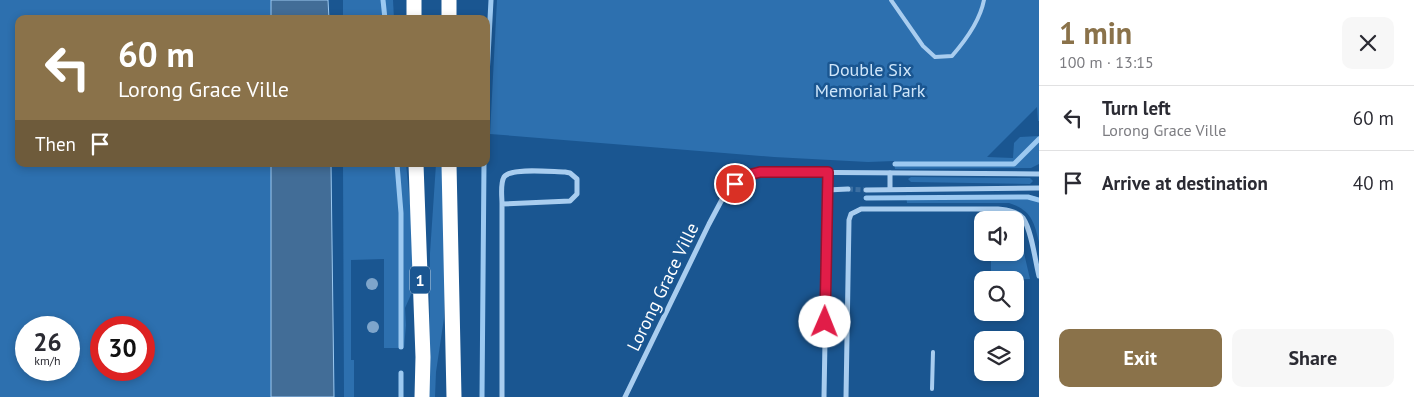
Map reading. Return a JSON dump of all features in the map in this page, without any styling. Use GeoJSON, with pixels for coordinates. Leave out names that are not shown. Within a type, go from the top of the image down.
{"type":"FeatureCollection","features":[{"type":"Feature","properties":{"kind":"highway"},"geometry":{"type":"LineString","coordinates":[[414,0],[414,15]]}},
{"type":"Feature","properties":{"kind":"highway"},"geometry":{"type":"LineString","coordinates":[[449,0],[449,15]]}},
{"type":"Feature","properties":{"kind":"highway","name":"1"},"geometry":{"type":"LineString","coordinates":[[416,167],[423,357],[422,397]]}},
{"type":"Feature","properties":{"kind":"highway","name":"1"},"geometry":{"type":"LineString","coordinates":[[450,167],[454,397]]}},
{"type":"Feature","properties":{"kind":"street"},"geometry":{"type":"LineString","coordinates":[[502,204],[570,201],[577,194],[577,179],[570,173],[565,172],[510,172],[503,180],[502,204],[502,397]]}},
{"type":"Feature","properties":{"kind":"street","name":"Lorong Grace Ville"},"geometry":{"type":"LineString","coordinates":[[625,397],[708,224],[726,192],[745,176],[760,172],[1039,174]]}},
{"type":"Feature","properties":{"kind":"street"},"geometry":{"type":"LineString","coordinates":[[824,397],[828,172]]}},
{"type":"Feature","properties":{"kind":"street"},"geometry":{"type":"LineString","coordinates":[[890,172],[890,189]]}},
{"type":"Feature","properties":{"kind":"street"},"geometry":{"type":"LineString","coordinates":[[866,190],[1039,188]]}},
{"type":"Feature","properties":{"kind":"street"},"geometry":{"type":"LineString","coordinates":[[828,190],[848,189]]}},
{"type":"Feature","properties":{"kind":"street"},"geometry":{"type":"LineString","coordinates":[[846,397],[849,220],[852,214],[860,209],[997,209],[1012,211],[1022,218],[1028,231],[1039,276]]}},
{"type":"Feature","properties":{"kind":"lane"},"geometry":{"type":"LineString","coordinates":[[891,0],[923,46],[935,58],[952,56],[966,40],[983,7],[984,0]]}},
{"type":"Feature","properties":{"kind":"lane"},"geometry":{"type":"LineString","coordinates":[[932,389],[933,352]]}},
{"type":"Feature","properties":{"kind":"green space"},"geometry":{"type":"Polygon","coordinates":[[[0,0],[271,0],[271,15],[15,15],[15,167],[271,167],[271,397],[0,397],[0,0]]]}},
{"type":"Feature","properties":{"kind":"green space"},"geometry":{"type":"Polygon","coordinates":[[[343,0],[393,0],[394,15],[343,15],[343,0]]]}},
{"type":"Feature","properties":{"kind":"green space","name":"Double Six Memorial Park"},"geometry":{"type":"Polygon","coordinates":[[[497,0],[1039,0],[1039,121],[1037,107],[987,157],[1013,158],[1014,143],[1020,137],[1039,136],[1039,164],[1031,168],[895,169],[894,161],[868,162],[774,157],[490,134],[497,0]]]}},
{"type":"Feature","properties":{"kind":"green space"},"geometry":{"type":"Polygon","coordinates":[[[343,167],[406,167],[411,213],[413,290],[405,308],[404,348],[384,348],[384,259],[351,260],[351,360],[354,360],[354,397],[344,397],[343,167]]]}},
{"type":"Feature","properties":{"kind":"green space"},"geometry":{"type":"Polygon","coordinates":[[[436,167],[447,167],[444,318],[436,372],[435,397],[429,397],[430,253],[436,167]]]}},
{"type":"Feature","properties":{"kind":"green space"},"geometry":{"type":"Polygon","coordinates":[[[911,177],[1030,178],[1033,181],[1030,184],[911,182],[908,179],[911,177]]]}},
{"type":"Feature","properties":{"kind":"green space"},"geometry":{"type":"Polygon","coordinates":[[[906,195],[1034,196],[1039,198],[1039,242],[1033,222],[1027,213],[1009,203],[907,203],[906,195]]]}},
{"type":"Feature","properties":{"kind":"green space"},"geometry":{"type":"Polygon","coordinates":[[[1024,253],[1030,279],[1024,279],[1024,271],[991,271],[991,261],[1024,261],[1024,253]]]}},
{"type":"Feature","properties":{"kind":"shaded area"},"geometry":{"type":"Polygon","coordinates":[[[271,0],[328,0],[329,15],[271,15],[271,0]]]}},
{"type":"Feature","properties":{"kind":"shaded area"},"geometry":{"type":"Polygon","coordinates":[[[271,167],[331,167],[334,397],[271,397],[271,167]]]}},
{"type":"Feature","properties":{"kind":"waterway"},"geometry":{"type":"LineString","coordinates":[[383,0],[385,15]]}},
{"type":"Feature","properties":{"kind":"waterway"},"geometry":{"type":"LineString","coordinates":[[490,19],[491,0]]}},
{"type":"Feature","properties":{"kind":"waterway"},"geometry":{"type":"LineString","coordinates":[[895,164],[1014,164],[1039,139]]}},
{"type":"Feature","properties":{"kind":"waterway"},"geometry":{"type":"LineString","coordinates":[[397,167],[401,213],[401,347]]}},
{"type":"Feature","properties":{"kind":"waterway"},"geometry":{"type":"LineString","coordinates":[[482,397],[484,167]]}},
{"type":"Feature","properties":{"kind":"waterway"},"geometry":{"type":"LineString","coordinates":[[866,198],[1028,197],[1039,200]]}},
{"type":"Feature","properties":{"kind":"waterway"},"geometry":{"type":"LineString","coordinates":[[401,373],[401,397]]}},
{"type":"Feature","properties":{"kind":"tunnel"},"geometry":{"type":"LineString","coordinates":[[848,189],[866,190]]}},
{"type":"Feature","properties":{"kind":"route"},"geometry":{"type":"LineString","coordinates":[[735,184],[745,176],[760,172],[828,172],[825,322]]}}]}
